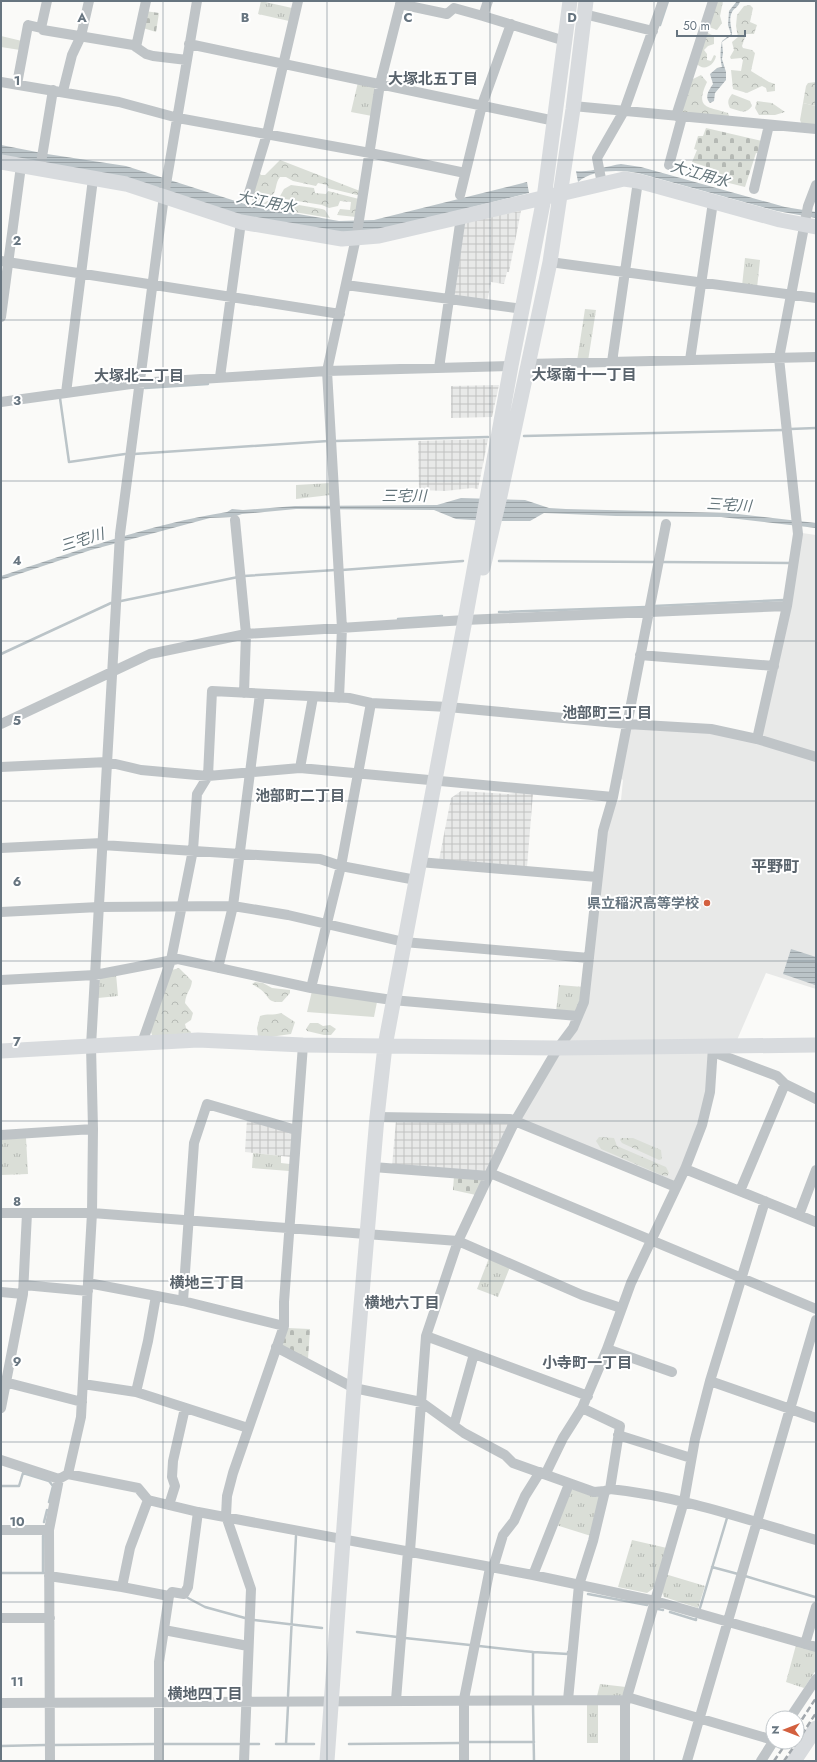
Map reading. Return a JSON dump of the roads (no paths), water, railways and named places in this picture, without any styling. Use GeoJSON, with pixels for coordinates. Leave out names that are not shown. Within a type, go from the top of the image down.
{"type":"FeatureCollection","features":[{"type":"Feature","properties":{"kind":"street"},"geometry":{"type":"LineString","coordinates":[[41,28],[47,1]]}},
{"type":"Feature","properties":{"kind":"street"},"geometry":{"type":"LineString","coordinates":[[41,167],[43,151],[58,91],[81,36],[89,1]]}},
{"type":"Feature","properties":{"kind":"street"},"geometry":{"type":"LineString","coordinates":[[136,47],[146,1]]}},
{"type":"Feature","properties":{"kind":"street"},"geometry":{"type":"LineString","coordinates":[[50,1761],[50,1530],[63,1476],[81,1417],[92,1213],[93,1129],[91,1046],[120,534],[138,383],[164,193],[197,1]]}},
{"type":"Feature","properties":{"kind":"street"},"geometry":{"type":"LineString","coordinates":[[249,193],[267,134],[298,1]]}},
{"type":"Feature","properties":{"kind":"street"},"geometry":{"type":"LineString","coordinates":[[483,16],[488,1]]}},
{"type":"Feature","properties":{"kind":"street"},"geometry":{"type":"LineString","coordinates":[[494,496],[511,366],[544,198],[570,1]]}},
{"type":"Feature","properties":{"kind":"street"},"geometry":{"type":"LineString","coordinates":[[601,180],[597,158],[624,111],[663,1]]}},
{"type":"Feature","properties":{"kind":"street"},"geometry":{"type":"LineString","coordinates":[[669,165],[679,116],[713,1]]}},
{"type":"Feature","properties":{"kind":"street"},"geometry":{"type":"LineString","coordinates":[[339,698],[342,628],[328,371],[356,236],[380,84],[400,2],[447,14],[454,8],[565,41]]}},
{"type":"Feature","properties":{"kind":"street"},"geometry":{"type":"LineString","coordinates":[[327,1761],[354,1388],[377,1117],[392,1000],[465,620],[550,262],[573,106],[585,8],[653,31]]}},
{"type":"Feature","properties":{"kind":"street"},"geometry":{"type":"LineString","coordinates":[[460,195],[482,105],[511,24]]}},
{"type":"Feature","properties":{"kind":"street"},"geometry":{"type":"LineString","coordinates":[[17,84],[28,25],[41,28],[43,30],[133,45],[146,54],[153,56],[187,60]]}},
{"type":"Feature","properties":{"kind":"street"},"geometry":{"type":"LineString","coordinates":[[189,44],[555,121]]}},
{"type":"Feature","properties":{"kind":"street"},"geometry":{"type":"LineString","coordinates":[[1,82],[119,102],[178,118],[370,152],[465,173]]}},
{"type":"Feature","properties":{"kind":"street"},"geometry":{"type":"LineString","coordinates":[[573,106],[816,129]]}},
{"type":"Feature","properties":{"kind":"street"},"geometry":{"type":"LineString","coordinates":[[754,189],[768,125]]}},
{"type":"Feature","properties":{"kind":"street"},"geometry":{"type":"LineString","coordinates":[[1,162],[20,166],[41,167],[126,184],[164,193],[241,222],[317,236],[379,236],[560,194],[601,180],[624,179],[638,181],[780,220],[808,224]]}},
{"type":"Feature","properties":{"kind":"street"},"geometry":{"type":"LineString","coordinates":[[1,317],[5,262],[20,166]]}},
{"type":"Feature","properties":{"kind":"street"},"geometry":{"type":"LineString","coordinates":[[66,393],[93,178]]}},
{"type":"Feature","properties":{"kind":"street"},"geometry":{"type":"LineString","coordinates":[[612,362],[638,181]]}},
{"type":"Feature","properties":{"kind":"street"},"geometry":{"type":"LineString","coordinates":[[757,739],[787,606],[798,529],[779,358],[790,294],[808,224],[816,185]]}},
{"type":"Feature","properties":{"kind":"street"},"geometry":{"type":"LineString","coordinates":[[690,360],[713,202]]}},
{"type":"Feature","properties":{"kind":"street"},"geometry":{"type":"LineString","coordinates":[[440,368],[461,217]]}},
{"type":"Feature","properties":{"kind":"street"},"geometry":{"type":"LineString","coordinates":[[220,378],[241,222]]}},
{"type":"Feature","properties":{"kind":"street"},"geometry":{"type":"LineString","coordinates":[[5,262],[340,314]]}},
{"type":"Feature","properties":{"kind":"street"},"geometry":{"type":"LineString","coordinates":[[550,262],[816,298]]}},
{"type":"Feature","properties":{"kind":"street"},"geometry":{"type":"LineString","coordinates":[[346,285],[523,309]]}},
{"type":"Feature","properties":{"kind":"street"},"geometry":{"type":"LineString","coordinates":[[527,364],[816,357]]}},
{"type":"Feature","properties":{"kind":"street"},"geometry":{"type":"LineString","coordinates":[[1,402],[138,383],[328,371],[511,366]]}},
{"type":"Feature","properties":{"kind":"street"},"geometry":{"type":"LineString","coordinates":[[235,520],[246,634],[244,693]]}},
{"type":"Feature","properties":{"kind":"street"},"geometry":{"type":"LineString","coordinates":[[396,1700],[426,1336],[458,1241],[515,1121],[558,1048],[573,1028],[584,1002],[603,831],[613,797],[666,524]]}},
{"type":"Feature","properties":{"kind":"street"},"geometry":{"type":"LineString","coordinates":[[1,724],[150,654],[246,634],[465,620],[787,606]]}},
{"type":"Feature","properties":{"kind":"street"},"geometry":{"type":"LineString","coordinates":[[640,655],[774,666]]}},
{"type":"Feature","properties":{"kind":"street"},"geometry":{"type":"LineString","coordinates":[[142,1043],[171,960],[193,850],[197,794],[208,776],[212,691],[339,698],[371,703],[448,707],[627,724],[711,730],[757,739],[816,757]]}},
{"type":"Feature","properties":{"kind":"street"},"geometry":{"type":"LineString","coordinates":[[218,968],[234,906],[260,694]]}},
{"type":"Feature","properties":{"kind":"street"},"geometry":{"type":"LineString","coordinates":[[300,768],[313,697]]}},
{"type":"Feature","properties":{"kind":"street"},"geometry":{"type":"LineString","coordinates":[[311,988],[341,866],[371,703]]}},
{"type":"Feature","properties":{"kind":"street"},"geometry":{"type":"LineString","coordinates":[[1,767],[107,762],[141,770],[208,776],[300,768],[358,772],[434,781],[613,797]]}},
{"type":"Feature","properties":{"kind":"street"},"geometry":{"type":"LineString","coordinates":[[1,848],[102,844],[320,859],[341,866],[416,880]]}},
{"type":"Feature","properties":{"kind":"street"},"geometry":{"type":"LineString","coordinates":[[419,862],[597,877]]}},
{"type":"Feature","properties":{"kind":"street"},"geometry":{"type":"LineString","coordinates":[[1,912],[99,907],[234,906],[288,915],[404,942],[589,958]]}},
{"type":"Feature","properties":{"kind":"street"},"geometry":{"type":"LineString","coordinates":[[1,980],[95,975],[171,960],[178,960],[311,988],[392,1000],[578,1016]]}},
{"type":"Feature","properties":{"kind":"street"},"geometry":{"type":"LineString","coordinates":[[1,1051],[198,1040],[303,1045],[558,1048],[713,1049],[816,1045]]}},
{"type":"Feature","properties":{"kind":"street"},"geometry":{"type":"LineString","coordinates":[[244,1761],[251,1588],[226,1516],[227,1496],[248,1428],[284,1326],[284,1302],[289,1228],[303,1045]]}},
{"type":"Feature","properties":{"kind":"street"},"geometry":{"type":"LineString","coordinates":[[713,1049],[776,1076],[785,1084],[816,1099]]}},
{"type":"Feature","properties":{"kind":"street"},"geometry":{"type":"LineString","coordinates":[[464,1761],[464,1699],[491,1568],[503,1535],[514,1521],[525,1496],[543,1473],[562,1438],[582,1408],[588,1396],[631,1282],[685,1168],[702,1125],[706,1113],[712,1079],[713,1049]]}},
{"type":"Feature","properties":{"kind":"street"},"geometry":{"type":"LineString","coordinates":[[740,1191],[785,1084]]}},
{"type":"Feature","properties":{"kind":"street"},"geometry":{"type":"LineString","coordinates":[[183,1301],[194,1143],[207,1104],[296,1130]]}},
{"type":"Feature","properties":{"kind":"street"},"geometry":{"type":"LineString","coordinates":[[377,1117],[510,1119],[676,1187]]}},
{"type":"Feature","properties":{"kind":"street"},"geometry":{"type":"LineString","coordinates":[[1,1135],[93,1129]]}},
{"type":"Feature","properties":{"kind":"street"},"geometry":{"type":"LineString","coordinates":[[373,1167],[490,1174],[816,1309]]}},
{"type":"Feature","properties":{"kind":"street"},"geometry":{"type":"LineString","coordinates":[[685,1168],[816,1222]]}},
{"type":"Feature","properties":{"kind":"street"},"geometry":{"type":"LineString","coordinates":[[799,1215],[816,1170]]}},
{"type":"Feature","properties":{"kind":"street"},"geometry":{"type":"LineString","coordinates":[[625,1761],[627,1698],[684,1501],[694,1439],[710,1381],[765,1201]]}},
{"type":"Feature","properties":{"kind":"street"},"geometry":{"type":"LineString","coordinates":[[1,1213],[92,1213],[458,1241],[582,1295],[622,1308]]}},
{"type":"Feature","properties":{"kind":"street"},"geometry":{"type":"LineString","coordinates":[[1,1408],[4,1382],[24,1289],[27,1213]]}},
{"type":"Feature","properties":{"kind":"street"},"geometry":{"type":"LineString","coordinates":[[1,1292],[24,1289],[88,1287],[183,1301],[284,1326]]}},
{"type":"Feature","properties":{"kind":"street"},"geometry":{"type":"LineString","coordinates":[[136,1392],[148,1341],[156,1296]]}},
{"type":"Feature","properties":{"kind":"street"},"geometry":{"type":"LineString","coordinates":[[687,1761],[816,1320]]}},
{"type":"Feature","properties":{"kind":"street"},"geometry":{"type":"LineString","coordinates":[[426,1336],[588,1396]]}},
{"type":"Feature","properties":{"kind":"street"},"geometry":{"type":"LineString","coordinates":[[276,1347],[354,1388],[421,1402],[464,1433],[505,1455],[513,1463],[569,1484],[594,1492],[607,1490],[640,1492],[684,1501],[816,1540]]}},
{"type":"Feature","properties":{"kind":"street"},"geometry":{"type":"LineString","coordinates":[[607,1349],[672,1372]]}},
{"type":"Feature","properties":{"kind":"street"},"geometry":{"type":"LineString","coordinates":[[454,1425],[474,1354]]}},
{"type":"Feature","properties":{"kind":"street"},"geometry":{"type":"LineString","coordinates":[[710,1381],[816,1418]]}},
{"type":"Feature","properties":{"kind":"street"},"geometry":{"type":"LineString","coordinates":[[4,1382],[82,1402]]}},
{"type":"Feature","properties":{"kind":"street"},"geometry":{"type":"LineString","coordinates":[[83,1384],[136,1392],[248,1428]]}},
{"type":"Feature","properties":{"kind":"street"},"geometry":{"type":"LineString","coordinates":[[169,1505],[175,1486],[172,1477],[173,1461],[185,1408]]}},
{"type":"Feature","properties":{"kind":"street"},"geometry":{"type":"LineString","coordinates":[[568,1700],[579,1585],[594,1541],[607,1490],[620,1426],[582,1408]]}},
{"type":"Feature","properties":{"kind":"street"},"geometry":{"type":"LineString","coordinates":[[618,1435],[691,1458]]}},
{"type":"Feature","properties":{"kind":"street"},"geometry":{"type":"LineString","coordinates":[[1,1460],[63,1476],[138,1488],[148,1500],[198,1512],[343,1538],[533,1575],[654,1601],[816,1647]]}},
{"type":"Feature","properties":{"kind":"street"},"geometry":{"type":"LineString","coordinates":[[533,1575],[569,1484]]}},
{"type":"Feature","properties":{"kind":"street"},"geometry":{"type":"LineString","coordinates":[[122,1587],[130,1548],[148,1500]]}},
{"type":"Feature","properties":{"kind":"street"},"geometry":{"type":"LineString","coordinates":[[159,1761],[159,1662],[169,1596],[172,1592],[184,1594],[188,1587],[198,1512]]}},
{"type":"Feature","properties":{"kind":"street"},"geometry":{"type":"LineString","coordinates":[[1,1530],[50,1530]]}},
{"type":"Feature","properties":{"kind":"street"},"geometry":{"type":"LineString","coordinates":[[50,1576],[169,1596]]}},
{"type":"Feature","properties":{"kind":"street"},"geometry":{"type":"LineString","coordinates":[[805,1644],[816,1606]]}},
{"type":"Feature","properties":{"kind":"street"},"geometry":{"type":"LineString","coordinates":[[1,1618],[50,1618]]}},
{"type":"Feature","properties":{"kind":"street"},"geometry":{"type":"LineString","coordinates":[[164,1630],[248,1646]]}},
{"type":"Feature","properties":{"kind":"street"},"geometry":{"type":"LineString","coordinates":[[795,1710],[816,1679]]}},
{"type":"Feature","properties":{"kind":"street"},"geometry":{"type":"LineString","coordinates":[[1,1703],[464,1699],[568,1700],[627,1698],[765,1739]]}},
{"type":"Feature","properties":{"kind":"street"},"geometry":{"type":"LineString","coordinates":[[794,1761],[807,1734]]}},
{"type":"Feature","properties":{"kind":"street"},"geometry":{"type":"LineString","coordinates":[[761,1761],[768,1750]]}},
{"type":"Feature","properties":{"kind":"waterway"},"geometry":{"type":"LineString","coordinates":[[660,25],[668,1]]}},
{"type":"Feature","properties":{"kind":"waterway"},"geometry":{"type":"LineString","coordinates":[[145,388],[208,384]]}},
{"type":"Feature","properties":{"kind":"waterway"},"geometry":{"type":"LineString","coordinates":[[60,398],[69,462],[125,454]]}},
{"type":"Feature","properties":{"kind":"waterway"},"geometry":{"type":"LineString","coordinates":[[790,429],[816,428]]}},
{"type":"Feature","properties":{"kind":"waterway"},"geometry":{"type":"LineString","coordinates":[[524,436],[783,430]]}},
{"type":"Feature","properties":{"kind":"waterway"},"geometry":{"type":"LineString","coordinates":[[335,441],[488,437]]}},
{"type":"Feature","properties":{"kind":"waterway"},"geometry":{"type":"LineString","coordinates":[[134,454],[328,441]]}},
{"type":"Feature","properties":{"kind":"waterway"},"geometry":{"type":"LineString","coordinates":[[342,570],[463,561]]}},
{"type":"Feature","properties":{"kind":"waterway"},"geometry":{"type":"LineString","coordinates":[[499,561],[654,562]]}},
{"type":"Feature","properties":{"kind":"waterway"},"geometry":{"type":"LineString","coordinates":[[662,562],[790,563]]}},
{"type":"Feature","properties":{"kind":"waterway"},"geometry":{"type":"LineString","coordinates":[[244,576],[335,570]]}},
{"type":"Feature","properties":{"kind":"waterway"},"geometry":{"type":"LineString","coordinates":[[121,601],[238,577]]}},
{"type":"Feature","properties":{"kind":"waterway"},"geometry":{"type":"LineString","coordinates":[[654,606],[784,600]]}},
{"type":"Feature","properties":{"kind":"waterway"},"geometry":{"type":"LineString","coordinates":[[1,654],[111,603]]}},
{"type":"Feature","properties":{"kind":"waterway"},"geometry":{"type":"LineString","coordinates":[[499,612],[646,607]]}},
{"type":"Feature","properties":{"kind":"waterway"},"geometry":{"type":"LineString","coordinates":[[398,619],[442,616]]}},
{"type":"Feature","properties":{"kind":"waterway"},"geometry":{"type":"LineString","coordinates":[[1,1486],[19,1486],[23,1473],[49,1481],[53,1486],[49,1502]]}},
{"type":"Feature","properties":{"kind":"waterway"},"geometry":{"type":"LineString","coordinates":[[44,1522],[47,1510]]}},
{"type":"Feature","properties":{"kind":"waterway"},"geometry":{"type":"LineString","coordinates":[[700,1608],[727,1518]]}},
{"type":"Feature","properties":{"kind":"waterway"},"geometry":{"type":"LineString","coordinates":[[43,1536],[43,1573]]}},
{"type":"Feature","properties":{"kind":"waterway"},"geometry":{"type":"LineString","coordinates":[[288,1696],[296,1536]]}},
{"type":"Feature","properties":{"kind":"waterway"},"geometry":{"type":"LineString","coordinates":[[712,1567],[738,1574]]}},
{"type":"Feature","properties":{"kind":"waterway"},"geometry":{"type":"LineString","coordinates":[[1,1573],[44,1573]]}},
{"type":"Feature","properties":{"kind":"waterway"},"geometry":{"type":"LineString","coordinates":[[745,1576],[815,1597]]}},
{"type":"Feature","properties":{"kind":"waterway"},"geometry":{"type":"LineString","coordinates":[[588,1594],[647,1605]]}},
{"type":"Feature","properties":{"kind":"waterway"},"geometry":{"type":"LineString","coordinates":[[188,1598],[205,1607],[245,1618]]}},
{"type":"Feature","properties":{"kind":"waterway"},"geometry":{"type":"LineString","coordinates":[[658,1609],[663,1610]]}},
{"type":"Feature","properties":{"kind":"waterway"},"geometry":{"type":"LineString","coordinates":[[670,1612],[696,1619]]}},
{"type":"Feature","properties":{"kind":"waterway"},"geometry":{"type":"LineString","coordinates":[[254,1620],[322,1628]]}},
{"type":"Feature","properties":{"kind":"waterway"},"geometry":{"type":"LineString","coordinates":[[357,1632],[397,1637]]}},
{"type":"Feature","properties":{"kind":"waterway"},"geometry":{"type":"LineString","coordinates":[[405,1638],[470,1645]]}},
{"type":"Feature","properties":{"kind":"waterway"},"geometry":{"type":"LineString","coordinates":[[479,1646],[533,1652],[533,1695]]}},
{"type":"Feature","properties":{"kind":"waterway"},"geometry":{"type":"LineString","coordinates":[[533,1652],[568,1654],[568,1652]]}},
{"type":"Feature","properties":{"kind":"waterway"},"geometry":{"type":"LineString","coordinates":[[533,1704],[534,1761]]}},
{"type":"Feature","properties":{"kind":"waterway"},"geometry":{"type":"LineString","coordinates":[[288,1706],[286,1744],[314,1744]]}},
{"type":"Feature","properties":{"kind":"waterway"},"geometry":{"type":"LineString","coordinates":[[469,1742],[534,1742]]}},
{"type":"Feature","properties":{"kind":"waterway"},"geometry":{"type":"LineString","coordinates":[[349,1744],[460,1743]]}},
{"type":"Feature","properties":{"kind":"waterway"},"geometry":{"type":"LineString","coordinates":[[55,1745],[154,1744]]}},
{"type":"Feature","properties":{"kind":"waterway"},"geometry":{"type":"LineString","coordinates":[[164,1744],[239,1744]]}},
{"type":"Feature","properties":{"kind":"waterway"},"geometry":{"type":"LineString","coordinates":[[249,1744],[259,1744]]}},
{"type":"Feature","properties":{"kind":"waterway"},"geometry":{"type":"LineString","coordinates":[[276,1744],[286,1744]]}},
{"type":"Feature","properties":{"kind":"waterway"},"geometry":{"type":"LineString","coordinates":[[1,1746],[45,1745]]}},
{"type":"Feature","properties":{"kind":"railway"},"geometry":{"type":"LineString","coordinates":[[805,1715],[816,1698]]}},
{"type":"Feature","properties":{"kind":"railway"},"geometry":{"type":"LineString","coordinates":[[805,1730],[816,1713]]}},
{"type":"Feature","properties":{"kind":"railway"},"geometry":{"type":"LineString","coordinates":[[774,1761],[782,1750]]}},
{"type":"Feature","properties":{"kind":"railway"},"geometry":{"type":"LineString","coordinates":[[784,1761],[792,1750]]}},
{"type":"Feature","properties":{"kind":"place","name":"県立稲沢高等学校"},"geometry":{"type":"Point","coordinates":[707,903]}},
{"type":"Feature","properties":{"kind":"district","name":"大塚北五丁目"},"geometry":{"type":"Point","coordinates":[433,79]}},
{"type":"Feature","properties":{"kind":"district","name":"大塚南十一丁目"},"geometry":{"type":"Point","coordinates":[584,375]}},
{"type":"Feature","properties":{"kind":"district","name":"大塚北二丁目"},"geometry":{"type":"Point","coordinates":[139,376]}},
{"type":"Feature","properties":{"kind":"district","name":"池部町三丁目"},"geometry":{"type":"Point","coordinates":[607,713]}},
{"type":"Feature","properties":{"kind":"district","name":"池部町二丁目"},"geometry":{"type":"Point","coordinates":[300,796]}},
{"type":"Feature","properties":{"kind":"district","name":"平野町"},"geometry":{"type":"Point","coordinates":[775,866]}},
{"type":"Feature","properties":{"kind":"district","name":"横地三丁目"},"geometry":{"type":"Point","coordinates":[207,1283]}},
{"type":"Feature","properties":{"kind":"district","name":"横地六丁目"},"geometry":{"type":"Point","coordinates":[402,1303]}},
{"type":"Feature","properties":{"kind":"district","name":"小寺町一丁目"},"geometry":{"type":"Point","coordinates":[587,1363]}},
{"type":"Feature","properties":{"kind":"district","name":"横地四丁目"},"geometry":{"type":"Point","coordinates":[205,1694]}},
{"type":"Feature","properties":{"kind":"water label","name":"大江用水"},"geometry":{"type":"Point","coordinates":[700,174]}},
{"type":"Feature","properties":{"kind":"water label","name":"大江用水"},"geometry":{"type":"Point","coordinates":[266,202]}},
{"type":"Feature","properties":{"kind":"water label","name":"三宅川"},"geometry":{"type":"Point","coordinates":[404,496]}},
{"type":"Feature","properties":{"kind":"water label","name":"三宅川"},"geometry":{"type":"Point","coordinates":[729,505]}},
{"type":"Feature","properties":{"kind":"water label","name":"三宅川"},"geometry":{"type":"Point","coordinates":[82,540]}}]}
